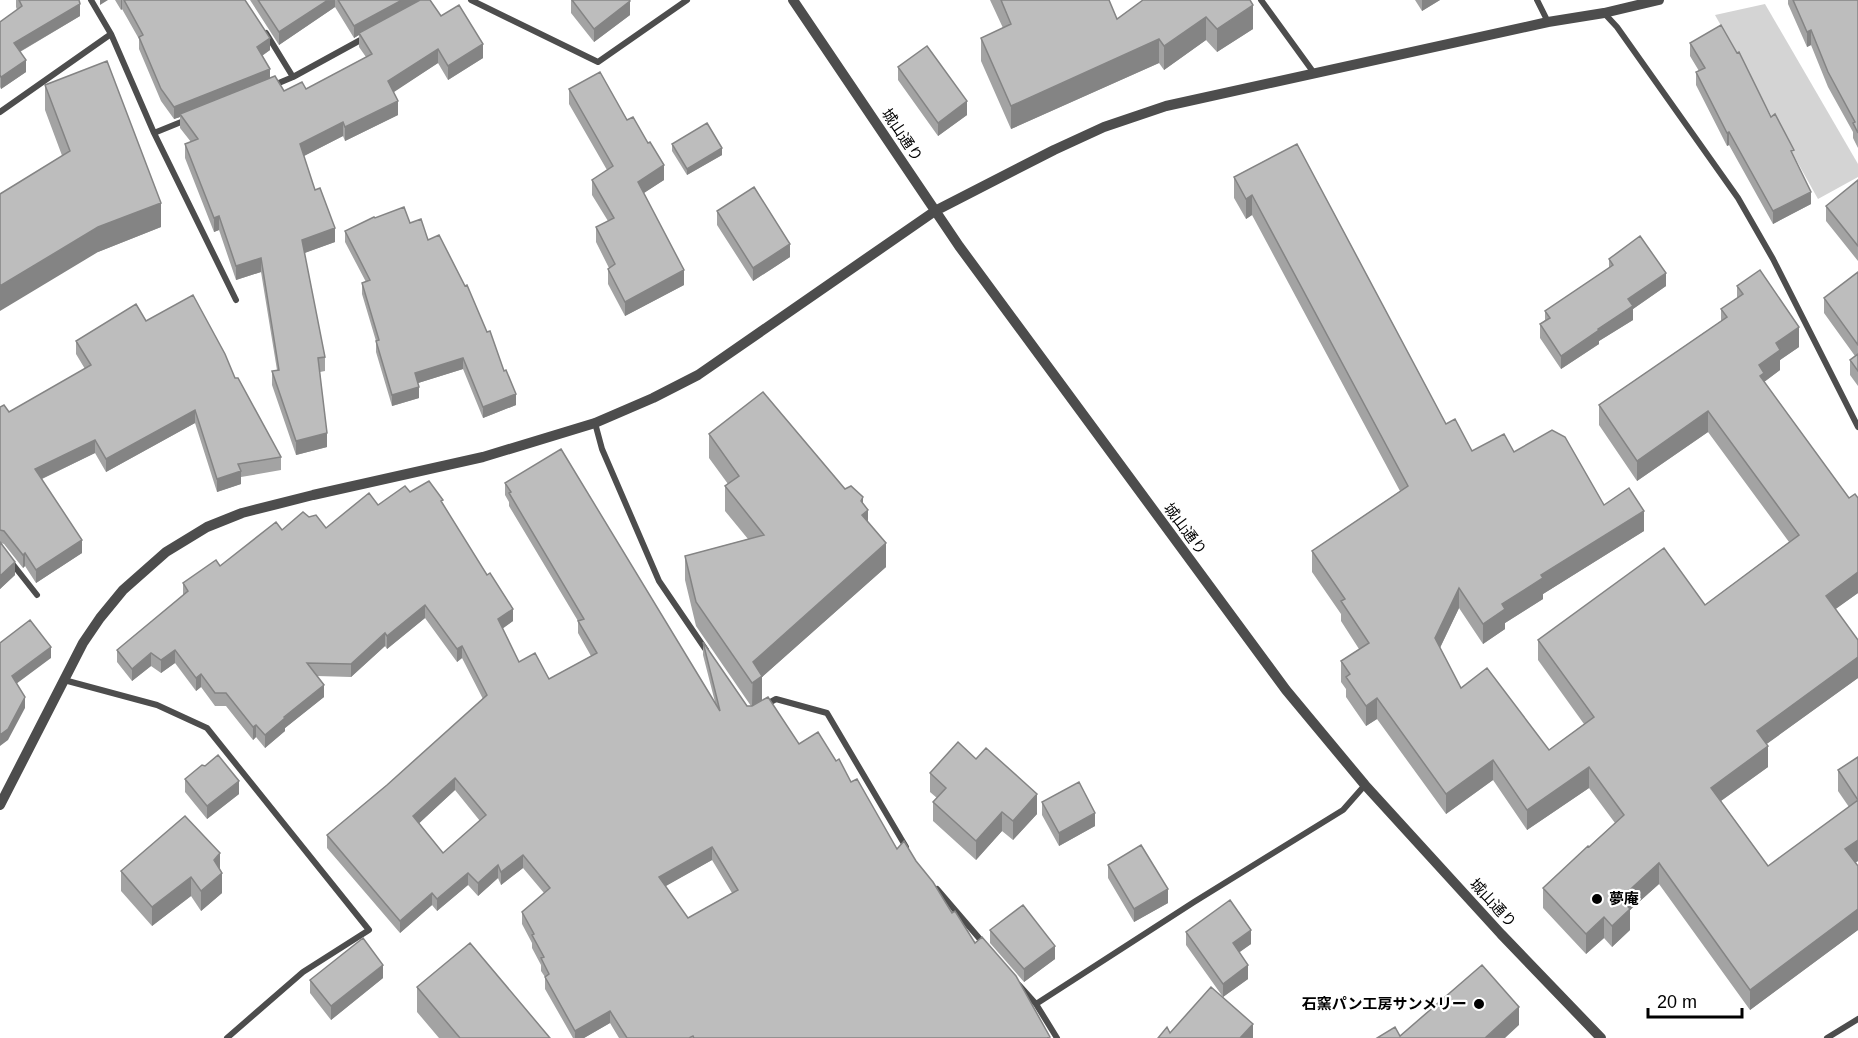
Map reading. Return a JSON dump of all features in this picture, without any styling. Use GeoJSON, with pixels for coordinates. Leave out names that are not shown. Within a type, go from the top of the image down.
{"type":"FeatureCollection","features":[{"type":"Feature","properties":{"kind":"street"},"geometry":{"type":"LineString","coordinates":[[91,0],[111,34],[154,133],[236,300]]}},
{"type":"Feature","properties":{"kind":"street"},"geometry":{"type":"LineString","coordinates":[[471,0],[598,62],[687,0]]}},
{"type":"Feature","properties":{"kind":"street","name":"城山通り"},"geometry":{"type":"LineString","coordinates":[[793,0],[959,246],[1286,690],[1365,784],[1501,934],[1601,1038]]}},
{"type":"Feature","properties":{"kind":"street"},"geometry":{"type":"LineString","coordinates":[[1261,0],[1314,74]]}},
{"type":"Feature","properties":{"kind":"street"},"geometry":{"type":"LineString","coordinates":[[1537,0],[1548,22]]}},
{"type":"Feature","properties":{"kind":"street"},"geometry":{"type":"LineString","coordinates":[[0,805],[83,643],[100,618],[123,590],[166,552],[207,527],[242,513],[483,457],[595,423],[653,398],[698,375],[935,211],[1104,127],[1166,106],[1548,22],[1604,13],[1659,0]]}},
{"type":"Feature","properties":{"kind":"street"},"geometry":{"type":"LineString","coordinates":[[1604,13],[1617,27],[1738,198],[1773,259],[1858,427]]}},
{"type":"Feature","properties":{"kind":"street"},"geometry":{"type":"LineString","coordinates":[[263,29],[293,76]]}},
{"type":"Feature","properties":{"kind":"street"},"geometry":{"type":"LineString","coordinates":[[261,90],[293,76],[374,33]]}},
{"type":"Feature","properties":{"kind":"street"},"geometry":{"type":"LineString","coordinates":[[0,112],[111,34]]}},
{"type":"Feature","properties":{"kind":"street"},"geometry":{"type":"LineString","coordinates":[[154,133],[197,116]]}},
{"type":"Feature","properties":{"kind":"street"},"geometry":{"type":"LineString","coordinates":[[595,423],[602,449],[659,581],[711,657]]}},
{"type":"Feature","properties":{"kind":"street"},"geometry":{"type":"LineString","coordinates":[[6,555],[37,595]]}},
{"type":"Feature","properties":{"kind":"street"},"geometry":{"type":"LineString","coordinates":[[64,680],[157,705],[207,728],[369,930],[303,972],[228,1038]]}},
{"type":"Feature","properties":{"kind":"street"},"geometry":{"type":"LineString","coordinates":[[759,709],[776,699],[827,714],[909,851]]}},
{"type":"Feature","properties":{"kind":"street"},"geometry":{"type":"LineString","coordinates":[[1035,1004],[1343,810],[1365,784]]}},
{"type":"Feature","properties":{"kind":"street"},"geometry":{"type":"LineString","coordinates":[[934,887],[991,952]]}},
{"type":"Feature","properties":{"kind":"street"},"geometry":{"type":"LineString","coordinates":[[1013,978],[1035,1004],[1058,1038]]}},
{"type":"Feature","properties":{"kind":"street"},"geometry":{"type":"LineString","coordinates":[[1827,1038],[1858,1019]]}},
{"type":"Feature","properties":{"kind":"shaded area"},"geometry":{"type":"Polygon","coordinates":[[[1765,4],[1858,164],[1858,177],[1818,199],[1715,15],[1765,4]]]}},
{"type":"Feature","properties":{"kind":"building"},"geometry":{"type":"Polygon","coordinates":[[[19,0],[79,0],[80,4],[14,43],[26,60],[1,77],[0,22],[22,6],[19,0]]]}},
{"type":"Feature","properties":{"kind":"building"},"geometry":{"type":"Polygon","coordinates":[[[124,0],[245,0],[270,38],[257,47],[270,69],[174,107],[161,89],[139,37],[143,35],[124,0]]]}},
{"type":"Feature","properties":{"kind":"building"},"geometry":{"type":"Polygon","coordinates":[[[258,0],[328,0],[279,32],[258,0]]]}},
{"type":"Feature","properties":{"kind":"building"},"geometry":{"type":"Polygon","coordinates":[[[338,0],[402,0],[354,26],[338,0]]]}},
{"type":"Feature","properties":{"kind":"building"},"geometry":{"type":"Polygon","coordinates":[[[420,0],[430,0],[441,16],[459,5],[483,44],[448,66],[438,49],[388,81],[398,101],[345,127],[343,122],[300,144],[315,190],[320,188],[335,228],[302,240],[325,357],[318,358],[327,433],[296,441],[272,371],[279,370],[261,258],[236,266],[219,216],[214,218],[185,144],[198,139],[180,114],[275,76],[284,91],[302,82],[306,89],[372,54],[359,33],[420,0]]]}},
{"type":"Feature","properties":{"kind":"building"},"geometry":{"type":"Polygon","coordinates":[[[572,0],[629,0],[630,1],[594,29],[572,0]]]}},
{"type":"Feature","properties":{"kind":"building"},"geometry":{"type":"Polygon","coordinates":[[[1001,0],[1109,0],[1117,19],[1143,0],[1250,0],[1253,5],[1217,29],[1206,17],[1164,46],[1159,39],[1011,106],[981,38],[1011,24],[1001,0]]]}},
{"type":"Feature","properties":{"kind":"building"},"geometry":{"type":"Polygon","coordinates":[[[1793,0],[1858,0],[1858,133],[1853,123],[1855,122],[1828,72],[1811,30],[1807,32],[1793,0]]]}},
{"type":"Feature","properties":{"kind":"building"},"geometry":{"type":"Polygon","coordinates":[[[1721,25],[1737,53],[1739,52],[1771,117],[1775,114],[1794,150],[1791,151],[1811,192],[1773,211],[1729,132],[1727,133],[1696,72],[1705,68],[1690,43],[1721,25]]]}},
{"type":"Feature","properties":{"kind":"building"},"geometry":{"type":"Polygon","coordinates":[[[927,46],[967,101],[938,123],[898,67],[927,46]]]}},
{"type":"Feature","properties":{"kind":"building"},"geometry":{"type":"Polygon","coordinates":[[[107,61],[161,203],[98,227],[0,286],[0,194],[70,151],[45,85],[107,61]]]}},
{"type":"Feature","properties":{"kind":"building"},"geometry":{"type":"Polygon","coordinates":[[[600,72],[627,120],[633,117],[664,165],[638,182],[684,270],[625,302],[608,269],[615,264],[596,227],[614,218],[592,180],[613,166],[569,89],[600,72]]]}},
{"type":"Feature","properties":{"kind":"building"},"geometry":{"type":"Polygon","coordinates":[[[707,123],[722,148],[687,169],[672,144],[707,123]]]}},
{"type":"Feature","properties":{"kind":"building"},"geometry":{"type":"Polygon","coordinates":[[[1297,144],[1446,424],[1455,419],[1472,451],[1504,434],[1514,452],[1552,430],[1565,437],[1604,505],[1629,488],[1644,511],[1541,575],[1543,578],[1502,604],[1505,609],[1483,624],[1459,588],[1435,638],[1461,688],[1487,668],[1549,750],[1594,717],[1538,640],[1664,548],[1705,605],[1799,535],[1708,411],[1637,461],[1599,405],[1727,317],[1721,309],[1743,294],[1737,286],[1760,270],[1799,327],[1776,343],[1780,350],[1759,365],[1764,373],[1760,376],[1849,498],[1855,494],[1858,498],[1858,572],[1826,596],[1858,640],[1858,657],[1757,731],[1768,746],[1711,788],[1768,866],[1858,800],[1858,840],[1845,849],[1858,866],[1858,909],[1750,990],[1659,863],[1621,898],[1630,909],[1612,926],[1604,917],[1586,934],[1543,888],[1624,815],[1589,767],[1527,810],[1493,760],[1446,794],[1377,698],[1366,706],[1346,677],[1350,674],[1341,661],[1369,643],[1341,601],[1345,599],[1312,551],[1408,486],[1252,195],[1246,199],[1234,177],[1297,144]]]}},
{"type":"Feature","properties":{"kind":"building"},"geometry":{"type":"Polygon","coordinates":[[[1858,180],[1858,246],[1826,206],[1858,180]]]}},
{"type":"Feature","properties":{"kind":"building"},"geometry":{"type":"Polygon","coordinates":[[[754,187],[790,244],[753,268],[717,211],[754,187]]]}},
{"type":"Feature","properties":{"kind":"building"},"geometry":{"type":"Polygon","coordinates":[[[404,207],[410,223],[421,219],[428,240],[439,235],[465,286],[467,285],[487,332],[490,331],[504,371],[506,370],[516,394],[483,407],[463,358],[415,373],[419,387],[392,395],[362,283],[370,280],[345,231],[374,217],[404,207]]]}},
{"type":"Feature","properties":{"kind":"building"},"geometry":{"type":"Polygon","coordinates":[[[1640,236],[1666,273],[1628,299],[1633,306],[1561,356],[1540,324],[1550,318],[1545,311],[1613,265],[1609,259],[1640,236]]]}},
{"type":"Feature","properties":{"kind":"building"},"geometry":{"type":"Polygon","coordinates":[[[1858,272],[1858,345],[1824,298],[1858,272]]]}},
{"type":"Feature","properties":{"kind":"building"},"geometry":{"type":"Polygon","coordinates":[[[193,295],[225,354],[235,378],[238,378],[281,457],[238,464],[241,471],[217,479],[195,410],[106,459],[95,440],[35,469],[82,540],[36,570],[25,553],[23,555],[4,531],[0,530],[0,407],[4,405],[9,412],[91,365],[76,341],[136,304],[146,321],[193,295]]]}},
{"type":"Feature","properties":{"kind":"building"},"geometry":{"type":"Polygon","coordinates":[[[1858,354],[1858,371],[1850,360],[1858,354]]]}},
{"type":"Feature","properties":{"kind":"building"},"geometry":{"type":"Polygon","coordinates":[[[763,392],[845,489],[851,486],[863,497],[861,501],[868,510],[862,515],[886,543],[753,662],[762,676],[752,683],[696,602],[685,556],[764,535],[725,486],[739,476],[709,434],[763,392]]]}},
{"type":"Feature","properties":{"kind":"building"},"geometry":{"type":"Polygon","coordinates":[[[561,449],[720,711],[703,642],[747,706],[752,706],[768,697],[799,744],[818,732],[836,761],[839,759],[851,782],[857,779],[897,849],[904,841],[952,913],[955,911],[975,943],[982,937],[1016,976],[1050,1037],[694,1038],[693,1036],[689,1038],[627,1038],[610,1011],[575,1031],[545,977],[549,974],[541,958],[544,957],[522,912],[550,888],[523,855],[501,872],[498,865],[478,883],[468,873],[437,899],[432,893],[400,921],[327,835],[387,785],[487,695],[462,646],[457,649],[425,605],[387,636],[385,633],[351,664],[307,663],[324,685],[265,735],[256,725],[253,727],[226,693],[215,693],[201,674],[196,678],[175,650],[161,660],[151,653],[132,669],[117,650],[188,591],[183,583],[216,560],[220,566],[276,522],[282,530],[303,512],[309,517],[316,515],[326,528],[369,493],[378,505],[405,486],[410,492],[429,481],[443,500],[441,501],[487,575],[490,573],[513,609],[498,619],[519,662],[535,653],[549,679],[597,653],[578,621],[584,619],[505,483],[561,449]],[[455,778],[413,816],[443,853],[486,815],[455,778]],[[712,847],[659,877],[688,918],[738,890],[712,847]]]}},
{"type":"Feature","properties":{"kind":"building"},"geometry":{"type":"Polygon","coordinates":[[[0,542],[15,562],[0,576],[0,542]]]}},
{"type":"Feature","properties":{"kind":"building"},"geometry":{"type":"Polygon","coordinates":[[[30,620],[51,647],[12,676],[25,697],[8,729],[0,735],[0,643],[30,620]]]}},
{"type":"Feature","properties":{"kind":"building"},"geometry":{"type":"Polygon","coordinates":[[[958,742],[976,759],[986,748],[1037,794],[1013,821],[1002,812],[976,841],[933,802],[946,788],[930,773],[958,742]]]}},
{"type":"Feature","properties":{"kind":"building"},"geometry":{"type":"Polygon","coordinates":[[[218,755],[239,781],[207,806],[185,779],[218,755]]]}},
{"type":"Feature","properties":{"kind":"building"},"geometry":{"type":"Polygon","coordinates":[[[1858,757],[1858,800],[1838,770],[1858,757]]]}},
{"type":"Feature","properties":{"kind":"building"},"geometry":{"type":"Polygon","coordinates":[[[1079,782],[1095,813],[1059,833],[1042,802],[1079,782]]]}},
{"type":"Feature","properties":{"kind":"building"},"geometry":{"type":"Polygon","coordinates":[[[185,816],[220,853],[214,860],[222,873],[201,891],[191,877],[152,907],[121,871],[185,816]]]}},
{"type":"Feature","properties":{"kind":"building"},"geometry":{"type":"Polygon","coordinates":[[[1141,845],[1168,889],[1134,909],[1108,865],[1141,845]]]}},
{"type":"Feature","properties":{"kind":"building"},"geometry":{"type":"Polygon","coordinates":[[[1230,900],[1251,930],[1233,943],[1248,965],[1223,984],[1186,932],[1230,900]]]}},
{"type":"Feature","properties":{"kind":"building"},"geometry":{"type":"Polygon","coordinates":[[[1023,905],[1055,946],[1024,969],[990,930],[1023,905]]]}},
{"type":"Feature","properties":{"kind":"building"},"geometry":{"type":"Polygon","coordinates":[[[363,938],[383,965],[331,1006],[310,980],[363,938]]]}},
{"type":"Feature","properties":{"kind":"building"},"geometry":{"type":"Polygon","coordinates":[[[470,943],[550,1038],[460,1038],[417,987],[470,943]]]}},
{"type":"Feature","properties":{"kind":"building"},"geometry":{"type":"Polygon","coordinates":[[[1482,965],[1519,1007],[1485,1038],[1377,1038],[1395,1027],[1400,1036],[1482,965]]]}},
{"type":"Feature","properties":{"kind":"building"},"geometry":{"type":"Polygon","coordinates":[[[1211,987],[1253,1024],[1240,1038],[1158,1038],[1167,1027],[1170,1033],[1211,987]]]}},
{"type":"Feature","properties":{"kind":"place","name":"夢庵"},"geometry":{"type":"Point","coordinates":[1597,899]}},
{"type":"Feature","properties":{"kind":"place","name":"石窯パン工房サンメリー"},"geometry":{"type":"Point","coordinates":[1479,1004]}}]}
